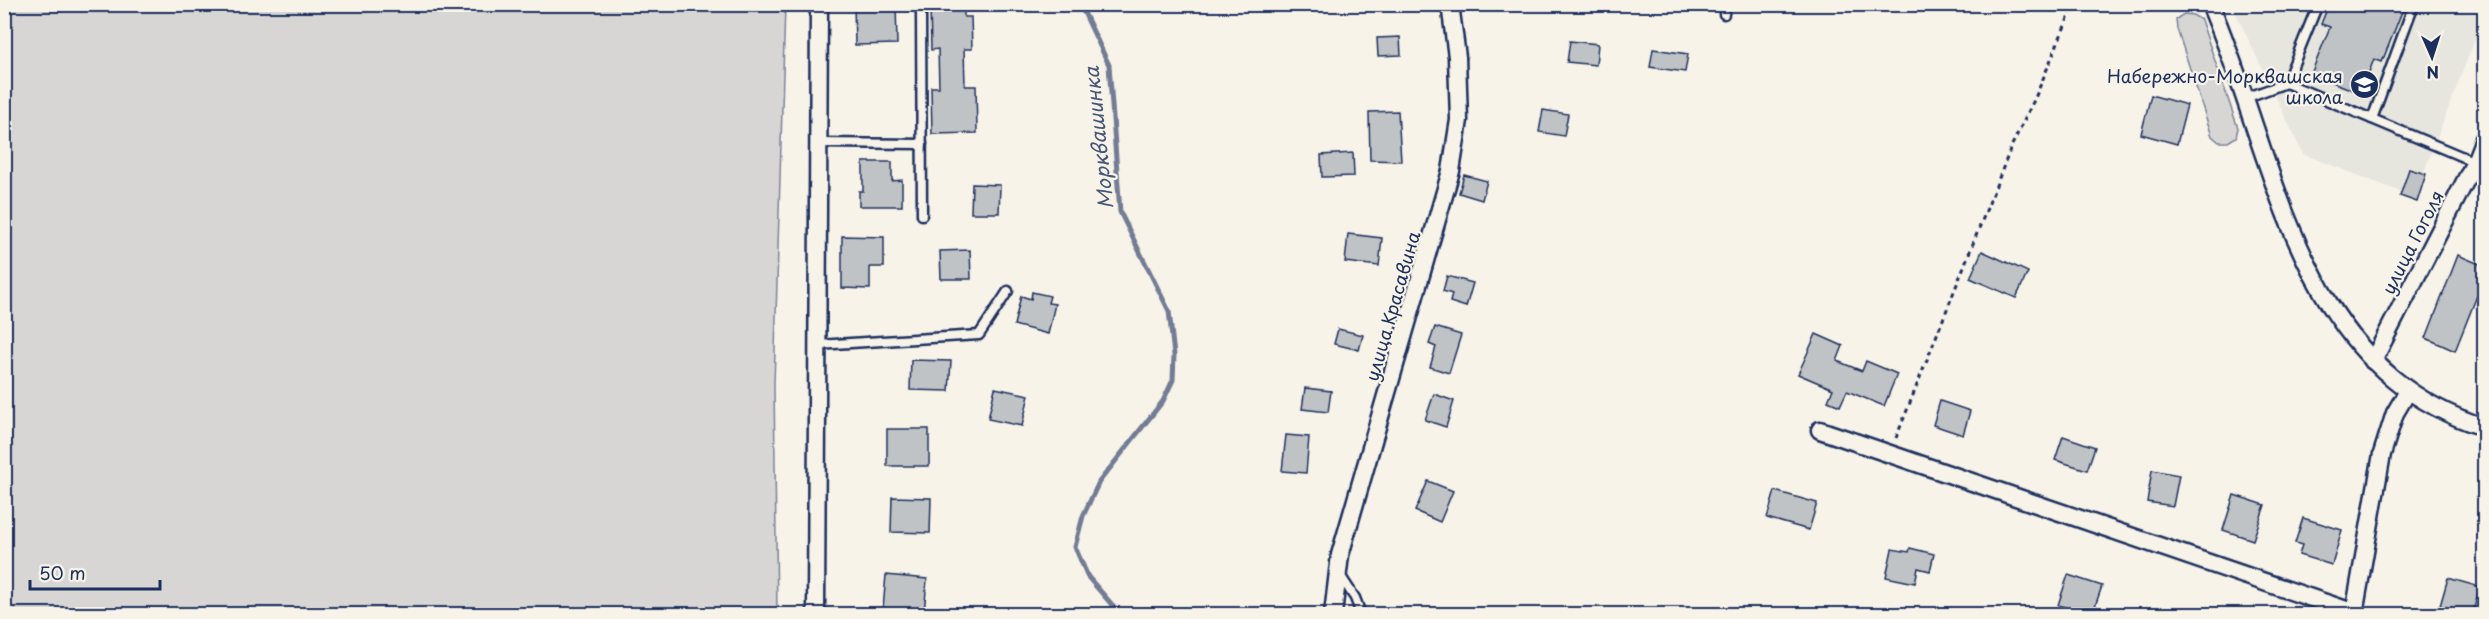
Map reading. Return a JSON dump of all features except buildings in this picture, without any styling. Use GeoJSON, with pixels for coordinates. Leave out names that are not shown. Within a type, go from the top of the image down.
{"type":"FeatureCollection","features":[{"type":"Feature","properties":{"kind":"street"},"geometry":{"type":"LineString","coordinates":[[816,615],[819,4]]}},
{"type":"Feature","properties":{"kind":"street","name":"улица Красавина"},"geometry":{"type":"LineString","coordinates":[[1333,615],[1340,555],[1451,171],[1459,120],[1457,57],[1450,4]]}},
{"type":"Feature","properties":{"kind":"street"},"geometry":{"type":"LineString","coordinates":[[2210,4],[2225,39],[2264,159],[2304,257],[2327,301],[2373,361],[2408,391],[2484,427]]}},
{"type":"Feature","properties":{"kind":"street","name":"улица Гоголя"},"geometry":{"type":"LineString","coordinates":[[2373,361],[2475,162],[2484,139]]}},
{"type":"Feature","properties":{"kind":"street"},"geometry":{"type":"LineString","coordinates":[[1820,430],[2355,614],[2382,454],[2395,413],[2408,391]]}},
{"type":"Feature","properties":{"kind":"lane"},"geometry":{"type":"LineString","coordinates":[[2286,83],[2318,4]]}},
{"type":"Feature","properties":{"kind":"lane"},"geometry":{"type":"LineString","coordinates":[[2372,119],[2414,4]]}},
{"type":"Feature","properties":{"kind":"lane"},"geometry":{"type":"LineString","coordinates":[[921,10],[922,215]]}},
{"type":"Feature","properties":{"kind":"lane"},"geometry":{"type":"LineString","coordinates":[[2245,98],[2286,83],[2475,162]]}},
{"type":"Feature","properties":{"kind":"lane"},"geometry":{"type":"LineString","coordinates":[[819,143],[922,144]]}},
{"type":"Feature","properties":{"kind":"lane"},"geometry":{"type":"LineString","coordinates":[[818,345],[979,335],[1008,291]]}},
{"type":"Feature","properties":{"kind":"lane"},"geometry":{"type":"LineString","coordinates":[[1338,572],[1355,598],[1361,615]]}},
{"type":"Feature","properties":{"kind":"path"},"geometry":{"type":"LineString","coordinates":[[1890,454],[2012,145],[2035,98],[2074,4]]}},
{"type":"Feature","properties":{"kind":"shaded area"},"geometry":{"type":"Polygon","coordinates":[[[4,5],[785,5],[774,385],[777,614],[5,614],[4,5]]]}},
{"type":"Feature","properties":{"kind":"shaded area","name":"Набережно-Морквашская школа"},"geometry":{"type":"Polygon","coordinates":[[[2232,5],[2484,5],[2484,16],[2414,197],[2303,154],[2232,5]]]}},
{"type":"Feature","properties":{"kind":"shaded area"},"geometry":{"type":"Polygon","coordinates":[[[2184,14],[2193,15],[2201,20],[2238,128],[2236,137],[2228,142],[2219,142],[2212,136],[2177,29],[2176,19],[2184,14]]]}},
{"type":"Feature","properties":{"kind":"waterway","name":"Морквашинка"},"geometry":{"type":"LineString","coordinates":[[1080,4],[1109,65],[1120,212],[1169,311],[1174,355],[1173,380],[1163,401],[1099,482],[1083,516],[1075,547],[1088,577],[1120,614]]}},
{"type":"Feature","properties":{"kind":"place","name":"Набережно-Морквашская школа"},"geometry":{"type":"Point","coordinates":[2364,85]}}]}
